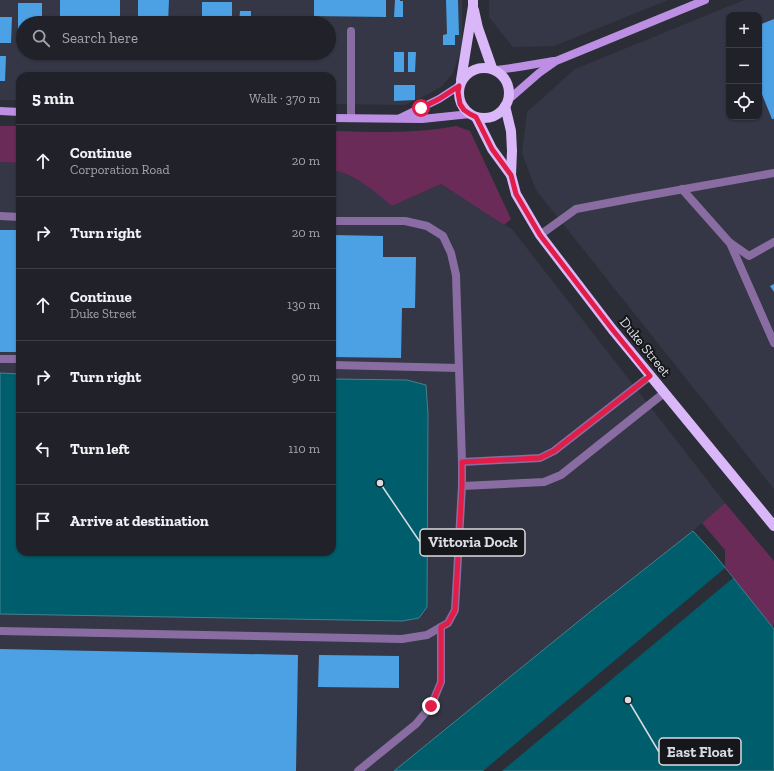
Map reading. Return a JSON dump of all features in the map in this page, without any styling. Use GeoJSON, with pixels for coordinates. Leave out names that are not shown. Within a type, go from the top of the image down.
{"type":"FeatureCollection","features":[{"type":"Feature","properties":{"kind":"main road"},"geometry":{"type":"LineString","coordinates":[[336,118],[422,119],[473,116],[484,118],[493,117],[500,112],[507,103],[539,73],[556,61],[705,0]]}},
{"type":"Feature","properties":{"kind":"main road"},"geometry":{"type":"LineString","coordinates":[[473,3],[478,28],[494,69],[504,77],[508,84],[509,93],[507,103]]}},
{"type":"Feature","properties":{"kind":"main road"},"geometry":{"type":"LineString","coordinates":[[473,3],[458,92],[460,104],[464,110],[473,116]]}},
{"type":"Feature","properties":{"kind":"main road"},"geometry":{"type":"LineString","coordinates":[[398,119],[439,99],[460,83],[466,74],[474,69],[484,67],[494,69],[513,68],[556,61]]}},
{"type":"Feature","properties":{"kind":"main road","name":"Duke Street"},"geometry":{"type":"LineString","coordinates":[[507,103],[511,131],[511,175],[516,194],[540,235],[612,329],[774,526]]}},
{"type":"Feature","properties":{"kind":"main road"},"geometry":{"type":"LineString","coordinates":[[0,111],[16,112]]}},
{"type":"Feature","properties":{"kind":"main road","name":"Duke Street"},"geometry":{"type":"LineString","coordinates":[[473,116],[492,149],[511,175]]}},
{"type":"Feature","properties":{"kind":"street"},"geometry":{"type":"LineString","coordinates":[[351,31],[351,118]]}},
{"type":"Feature","properties":{"kind":"street"},"geometry":{"type":"LineString","coordinates":[[540,235],[576,209],[774,172]]}},
{"type":"Feature","properties":{"kind":"street"},"geometry":{"type":"LineString","coordinates":[[682,189],[729,242],[750,256],[774,242]]}},
{"type":"Feature","properties":{"kind":"street"},"geometry":{"type":"LineString","coordinates":[[0,216],[16,217]]}},
{"type":"Feature","properties":{"kind":"street"},"geometry":{"type":"LineString","coordinates":[[0,631],[402,639],[427,635],[448,623],[455,610],[462,486],[456,275],[451,253],[443,236],[427,226],[405,221],[336,221]]}},
{"type":"Feature","properties":{"kind":"street"},"geometry":{"type":"LineString","coordinates":[[729,242],[774,343]]}},
{"type":"Feature","properties":{"kind":"street"},"geometry":{"type":"LineString","coordinates":[[0,359],[16,359]]}},
{"type":"Feature","properties":{"kind":"street"},"geometry":{"type":"LineString","coordinates":[[336,365],[459,368]]}},
{"type":"Feature","properties":{"kind":"street"},"geometry":{"type":"LineString","coordinates":[[462,462],[540,458],[554,451],[650,376]]}},
{"type":"Feature","properties":{"kind":"street"},"geometry":{"type":"LineString","coordinates":[[462,486],[544,482],[561,475],[664,393]]}},
{"type":"Feature","properties":{"kind":"street"},"geometry":{"type":"LineString","coordinates":[[358,771],[416,724],[431,706],[441,682],[441,627]]}},
{"type":"Feature","properties":{"kind":"shaded area"},"geometry":{"type":"Polygon","coordinates":[[[0,0],[462,0],[462,46],[453,73],[442,86],[405,105],[336,104],[336,72],[16,72],[16,100],[0,100],[0,0]]]}},
{"type":"Feature","properties":{"kind":"shaded area"},"geometry":{"type":"Polygon","coordinates":[[[489,0],[668,0],[554,46],[513,47],[489,17],[489,0]]]}},
{"type":"Feature","properties":{"kind":"shaded area"},"geometry":{"type":"Polygon","coordinates":[[[744,0],[774,0],[774,489],[536,190],[522,153],[527,112],[575,69],[744,0]]]}},
{"type":"Feature","properties":{"kind":"shaded area"},"geometry":{"type":"Polygon","coordinates":[[[0,126],[16,126],[16,163],[0,162],[0,126]]]}},
{"type":"Feature","properties":{"kind":"shaded area"},"geometry":{"type":"Polygon","coordinates":[[[456,126],[470,131],[511,219],[504,225],[441,184],[392,206],[372,189],[356,179],[336,171],[336,131],[379,132],[441,129],[456,126]]]}},
{"type":"Feature","properties":{"kind":"shaded area"},"geometry":{"type":"Polygon","coordinates":[[[0,162],[16,163],[16,374],[0,373],[0,162]]]}},
{"type":"Feature","properties":{"kind":"shaded area"},"geometry":{"type":"Polygon","coordinates":[[[336,171],[356,179],[375,191],[392,206],[441,184],[512,229],[725,503],[693,531],[590,612],[394,771],[0,771],[0,614],[402,621],[407,380],[336,379],[336,171]]]}},
{"type":"Feature","properties":{"kind":"shaded area"},"geometry":{"type":"Polygon","coordinates":[[[725,503],[774,561],[774,625],[772,626],[725,568],[725,550],[702,523],[725,503]]]}},
{"type":"Feature","properties":{"kind":"water"},"geometry":{"type":"Polygon","coordinates":[[[0,373],[16,374],[16,556],[336,556],[336,379],[407,380],[426,385],[428,414],[427,607],[419,618],[402,621],[0,614],[0,373]]]}},
{"type":"Feature","properties":{"kind":"water"},"geometry":{"type":"Polygon","coordinates":[[[693,531],[715,555],[774,629],[774,771],[394,771],[590,612],[693,531]]]}},
{"type":"Feature","properties":{"kind":"pier"},"geometry":{"type":"Polygon","coordinates":[[[725,568],[733,578],[502,771],[483,771],[725,568]]]}},
{"type":"Feature","properties":{"kind":"building"},"geometry":{"type":"Polygon","coordinates":[[[60,0],[120,0],[120,16],[60,16],[60,0]]]}},
{"type":"Feature","properties":{"kind":"building"},"geometry":{"type":"Polygon","coordinates":[[[138,0],[169,0],[168,16],[138,16],[138,0]]]}},
{"type":"Feature","properties":{"kind":"building"},"geometry":{"type":"Polygon","coordinates":[[[314,0],[386,0],[386,17],[314,16],[314,0]]]}},
{"type":"Feature","properties":{"kind":"building"},"geometry":{"type":"Polygon","coordinates":[[[395,0],[403,1],[403,17],[394,17],[395,0]]]}},
{"type":"Feature","properties":{"kind":"building"},"geometry":{"type":"Polygon","coordinates":[[[446,0],[458,0],[459,35],[455,35],[455,45],[443,45],[443,35],[447,34],[446,0]]]}},
{"type":"Feature","properties":{"kind":"building"},"geometry":{"type":"Polygon","coordinates":[[[202,2],[232,2],[232,16],[202,16],[202,2]]]}},
{"type":"Feature","properties":{"kind":"building"},"geometry":{"type":"Polygon","coordinates":[[[18,3],[42,3],[42,16],[18,16],[18,3]]]}},
{"type":"Feature","properties":{"kind":"building"},"geometry":{"type":"Polygon","coordinates":[[[240,11],[251,11],[251,16],[240,16],[240,11]]]}},
{"type":"Feature","properties":{"kind":"building"},"geometry":{"type":"Polygon","coordinates":[[[0,17],[12,17],[11,43],[0,43],[0,17]]]}},
{"type":"Feature","properties":{"kind":"building"},"geometry":{"type":"Polygon","coordinates":[[[774,19],[774,119],[772,119],[762,94],[762,24],[774,19]]]}},
{"type":"Feature","properties":{"kind":"building"},"geometry":{"type":"Polygon","coordinates":[[[394,52],[404,52],[404,72],[394,72],[394,52]]]}},
{"type":"Feature","properties":{"kind":"building"},"geometry":{"type":"Polygon","coordinates":[[[408,52],[416,52],[415,72],[408,72],[408,52]]]}},
{"type":"Feature","properties":{"kind":"building"},"geometry":{"type":"Polygon","coordinates":[[[0,56],[6,56],[5,81],[0,81],[0,56]]]}},
{"type":"Feature","properties":{"kind":"building"},"geometry":{"type":"Polygon","coordinates":[[[394,85],[415,85],[415,100],[394,101],[394,85]]]}},
{"type":"Feature","properties":{"kind":"building"},"geometry":{"type":"Polygon","coordinates":[[[0,230],[16,230],[16,352],[0,352],[0,230]]]}},
{"type":"Feature","properties":{"kind":"building"},"geometry":{"type":"Polygon","coordinates":[[[336,235],[383,236],[383,257],[416,257],[415,308],[402,308],[401,358],[336,357],[336,235]]]}},
{"type":"Feature","properties":{"kind":"building"},"geometry":{"type":"Polygon","coordinates":[[[774,284],[774,292],[770,286],[774,284]]]}},
{"type":"Feature","properties":{"kind":"building"},"geometry":{"type":"Polygon","coordinates":[[[0,649],[298,655],[296,771],[0,771],[0,649]]]}},
{"type":"Feature","properties":{"kind":"building"},"geometry":{"type":"Polygon","coordinates":[[[319,655],[399,656],[399,688],[318,687],[319,655]]]}},
{"type":"Feature","properties":{"kind":"place","name":"Vittoria Dock"},"geometry":{"type":"Point","coordinates":[380,483]}},
{"type":"Feature","properties":{"kind":"place","name":"East Float"},"geometry":{"type":"Point","coordinates":[628,700]}},
{"type":"Feature","properties":{"kind":"route"},"geometry":{"type":"LineString","coordinates":[[421,108],[439,99],[459,86],[458,92],[460,104],[464,110],[476,117],[492,149],[511,175],[516,194],[540,235],[650,376],[554,451],[540,458],[462,462],[455,610],[448,623],[441,627],[441,682],[431,706]]}}]}
